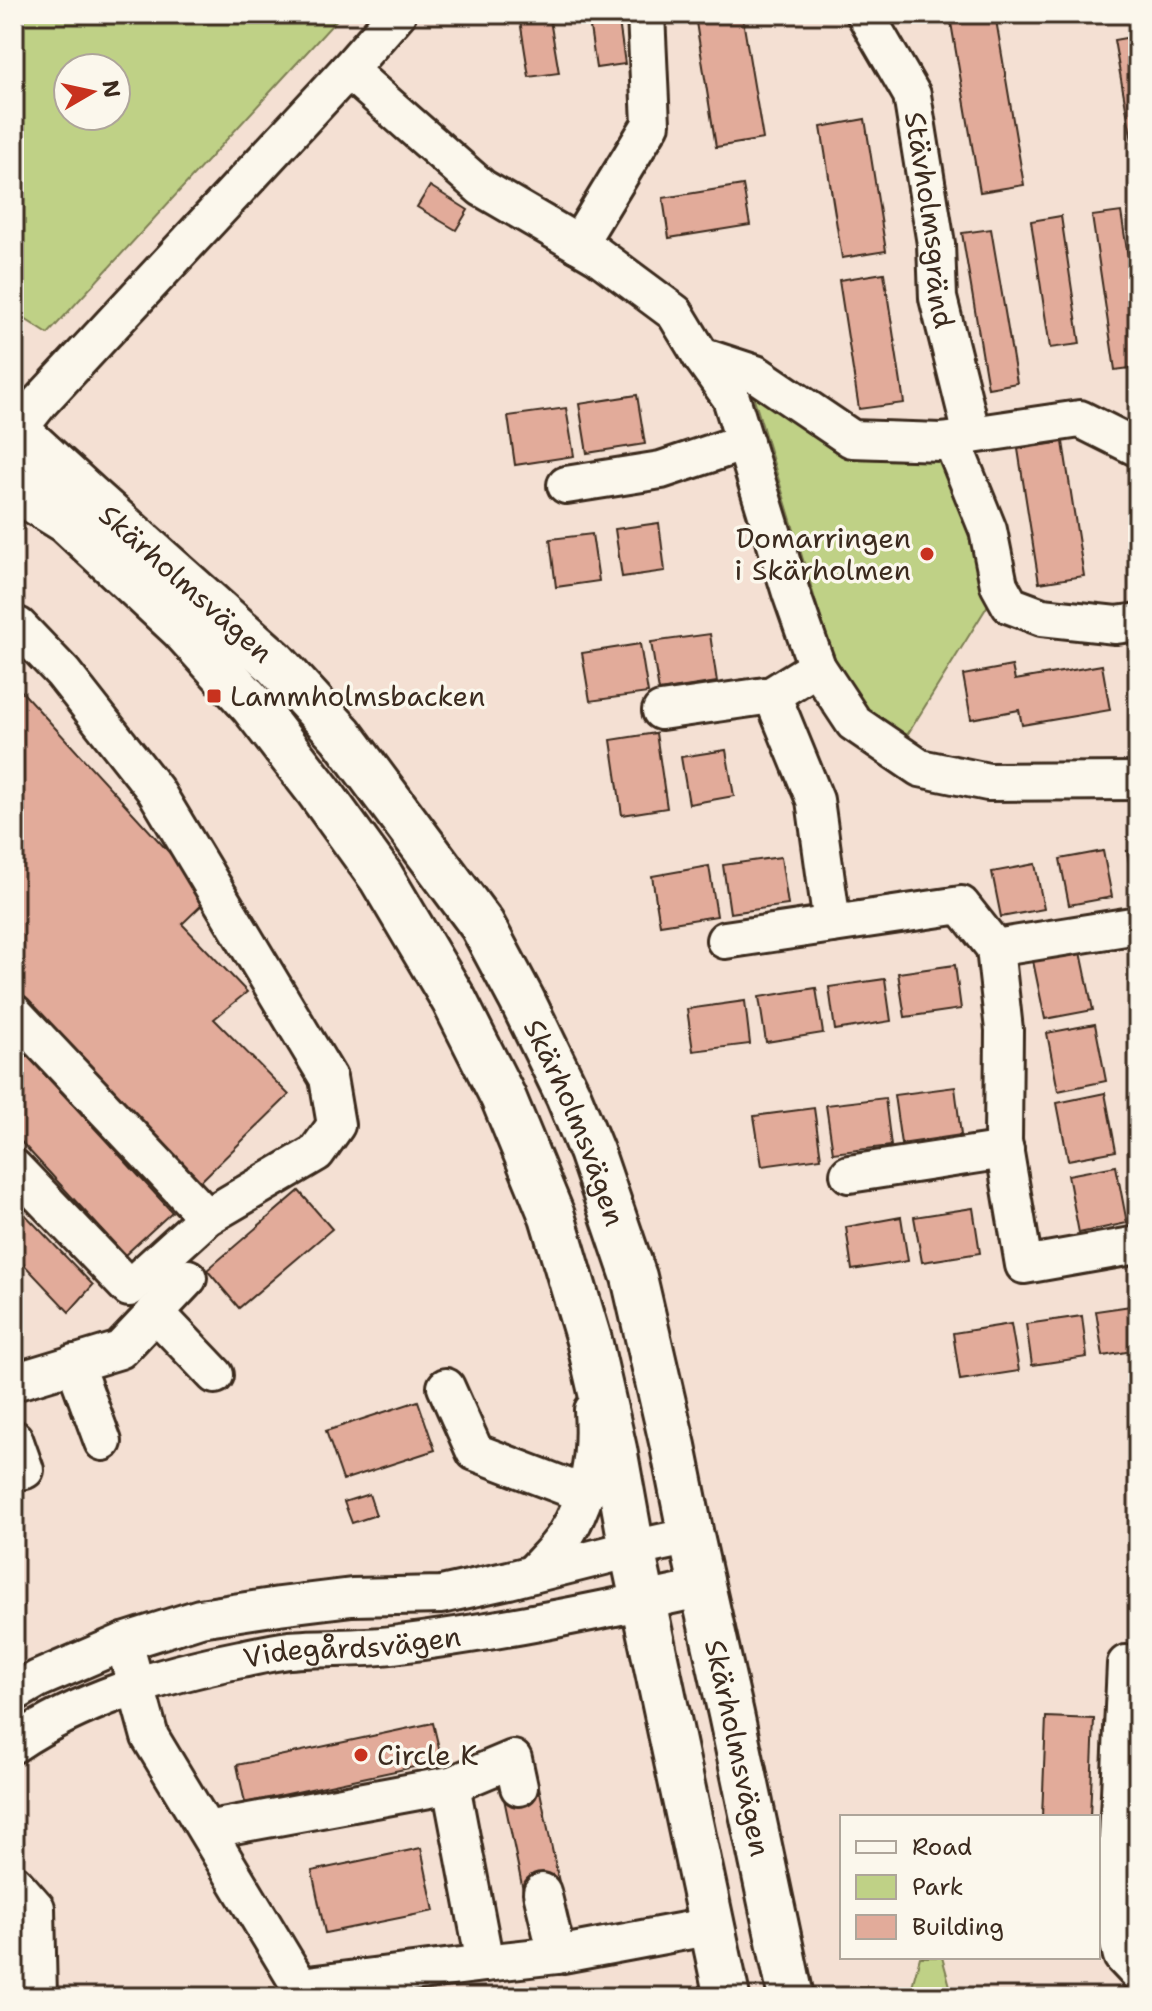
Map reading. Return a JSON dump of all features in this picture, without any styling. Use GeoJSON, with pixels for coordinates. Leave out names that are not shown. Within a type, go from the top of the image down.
{"type":"FeatureCollection","features":[{"type":"Feature","properties":{"kind":"main road","name":"Skärholmsvägen"},"geometry":{"type":"LineString","coordinates":[[15,431],[274,662],[341,735],[482,925],[522,1000],[591,1151],[634,1277],[791,1997]]}},
{"type":"Feature","properties":{"kind":"main road","name":"Skärholmsvägen"},"geometry":{"type":"LineString","coordinates":[[14,488],[67,521],[192,639],[253,706],[381,877],[454,1000],[503,1097],[552,1216],[589,1340],[727,1997]]}},
{"type":"Feature","properties":{"kind":"street"},"geometry":{"type":"LineString","coordinates":[[15,431],[397,14]]}},
{"type":"Feature","properties":{"kind":"street"},"geometry":{"type":"LineString","coordinates":[[578,244],[651,124],[646,14]]}},
{"type":"Feature","properties":{"kind":"street","name":"Stävholmsgränd"},"geometry":{"type":"LineString","coordinates":[[865,14],[912,95],[936,244],[938,298],[962,438],[988,530],[999,585],[1010,605],[1042,617],[1116,625],[1138,622]]}},
{"type":"Feature","properties":{"kind":"street"},"geometry":{"type":"LineString","coordinates":[[348,70],[482,188],[597,255],[675,313],[731,398],[817,667],[854,723],[920,768],[988,782],[1138,781]]}},
{"type":"Feature","properties":{"kind":"street"},"geometry":{"type":"LineString","coordinates":[[701,356],[756,374],[852,439],[962,438],[1080,419],[1138,448]]}},
{"type":"Feature","properties":{"kind":"street"},"geometry":{"type":"LineString","coordinates":[[566,485],[661,470],[745,442]]}},
{"type":"Feature","properties":{"kind":"street"},"geometry":{"type":"LineString","coordinates":[[14,625],[63,673],[155,790],[328,1078],[336,1125],[316,1153],[207,1217],[129,1288],[14,1168]]}},
{"type":"Feature","properties":{"kind":"street"},"geometry":{"type":"LineString","coordinates":[[661,711],[772,695],[817,667]]}},
{"type":"Feature","properties":{"kind":"street"},"geometry":{"type":"LineString","coordinates":[[772,695],[815,800],[832,924]]}},
{"type":"Feature","properties":{"kind":"street"},"geometry":{"type":"LineString","coordinates":[[725,940],[961,905],[995,948],[1004,1030],[1003,1141],[1024,1265],[1138,1245]]}},
{"type":"Feature","properties":{"kind":"street"},"geometry":{"type":"LineString","coordinates":[[995,948],[1138,925]]}},
{"type":"Feature","properties":{"kind":"street"},"geometry":{"type":"LineString","coordinates":[[14,1013],[207,1217]]}},
{"type":"Feature","properties":{"kind":"street"},"geometry":{"type":"LineString","coordinates":[[849,1174],[1005,1150]]}},
{"type":"Feature","properties":{"kind":"street"},"geometry":{"type":"LineString","coordinates":[[14,1382],[120,1350],[188,1278]]}},
{"type":"Feature","properties":{"kind":"street"},"geometry":{"type":"LineString","coordinates":[[155,1312],[215,1375]]}},
{"type":"Feature","properties":{"kind":"street"},"geometry":{"type":"LineString","coordinates":[[532,1574],[564,1538],[582,1504],[592,1470],[595,1435],[589,1340]]}},
{"type":"Feature","properties":{"kind":"street"},"geometry":{"type":"LineString","coordinates":[[74,1363],[103,1442]]}},
{"type":"Feature","properties":{"kind":"street"},"geometry":{"type":"LineString","coordinates":[[446,1387],[475,1452],[585,1494]]}},
{"type":"Feature","properties":{"kind":"street","name":"Videgårdsvägen"},"geometry":{"type":"LineString","coordinates":[[14,1693],[38,1679],[124,1642],[200,1618],[352,1597],[441,1595],[691,1536]]}},
{"type":"Feature","properties":{"kind":"street","name":"Videgårdsvägen"},"geometry":{"type":"LineString","coordinates":[[14,1744],[85,1706],[137,1686],[204,1667],[287,1650],[388,1646],[526,1625],[704,1588]]}},
{"type":"Feature","properties":{"kind":"street"},"geometry":{"type":"LineString","coordinates":[[124,1642],[150,1737],[300,1986],[557,1955],[712,1926]]}},
{"type":"Feature","properties":{"kind":"street"},"geometry":{"type":"LineString","coordinates":[[1126,1664],[1114,1924],[1122,1956],[1138,1973]]}},
{"type":"Feature","properties":{"kind":"street"},"geometry":{"type":"LineString","coordinates":[[206,1830],[451,1785],[513,1759],[519,1787]]}},
{"type":"Feature","properties":{"kind":"street"},"geometry":{"type":"LineString","coordinates":[[451,1785],[485,1963]]}},
{"type":"Feature","properties":{"kind":"street"},"geometry":{"type":"LineString","coordinates":[[14,1883],[36,1908],[38,1997]]}},
{"type":"Feature","properties":{"kind":"street"},"geometry":{"type":"LineString","coordinates":[[542,1892],[557,1955]]}},
{"type":"Feature","properties":{"kind":"green space"},"geometry":{"type":"Polygon","coordinates":[[[14,14],[342,14],[48,334],[14,312],[14,14]]]}},
{"type":"Feature","properties":{"kind":"green space"},"geometry":{"type":"Polygon","coordinates":[[[749,382],[944,457],[983,546],[988,605],[904,740],[871,716],[835,665],[749,382]]]}},
{"type":"Feature","properties":{"kind":"green space"},"geometry":{"type":"Polygon","coordinates":[[[919,1959],[943,1959],[953,1997],[909,1997],[919,1959]]]}},
{"type":"Feature","properties":{"kind":"building"},"geometry":{"type":"Polygon","coordinates":[[[519,14],[549,14],[559,73],[529,77],[519,14]]]}},
{"type":"Feature","properties":{"kind":"building"},"geometry":{"type":"Polygon","coordinates":[[[588,14],[618,14],[625,64],[596,68],[588,14]]]}},
{"type":"Feature","properties":{"kind":"building"},"geometry":{"type":"Polygon","coordinates":[[[742,14],[763,139],[716,147],[695,16],[742,14]]]}},
{"type":"Feature","properties":{"kind":"building"},"geometry":{"type":"Polygon","coordinates":[[[995,14],[1024,185],[980,192],[950,17],[995,14]]]}},
{"type":"Feature","properties":{"kind":"building"},"geometry":{"type":"Polygon","coordinates":[[[1134,14],[1138,14],[1137,169],[1114,40],[1137,36],[1134,14]]]}},
{"type":"Feature","properties":{"kind":"building"},"geometry":{"type":"Polygon","coordinates":[[[865,119],[886,251],[842,258],[821,127],[865,119]]]}},
{"type":"Feature","properties":{"kind":"building"},"geometry":{"type":"Polygon","coordinates":[[[743,185],[750,225],[669,238],[663,198],[743,185]]]}},
{"type":"Feature","properties":{"kind":"building"},"geometry":{"type":"Polygon","coordinates":[[[430,186],[468,210],[456,230],[417,207],[430,186]]]}},
{"type":"Feature","properties":{"kind":"building"},"geometry":{"type":"Polygon","coordinates":[[[1121,212],[1138,321],[1138,367],[1115,370],[1092,216],[1121,212]]]}},
{"type":"Feature","properties":{"kind":"building"},"geometry":{"type":"Polygon","coordinates":[[[1061,216],[1080,344],[1050,348],[1031,221],[1061,216]]]}},
{"type":"Feature","properties":{"kind":"building"},"geometry":{"type":"Polygon","coordinates":[[[991,229],[1017,383],[988,388],[962,233],[991,229]]]}},
{"type":"Feature","properties":{"kind":"building"},"geometry":{"type":"Polygon","coordinates":[[[884,273],[904,403],[859,409],[839,280],[884,273]]]}},
{"type":"Feature","properties":{"kind":"building"},"geometry":{"type":"Polygon","coordinates":[[[637,395],[645,444],[587,453],[579,404],[637,395]]]}},
{"type":"Feature","properties":{"kind":"building"},"geometry":{"type":"Polygon","coordinates":[[[566,408],[574,456],[515,465],[508,416],[566,408]]]}},
{"type":"Feature","properties":{"kind":"building"},"geometry":{"type":"Polygon","coordinates":[[[1063,442],[1084,576],[1039,583],[1018,449],[1063,442]]]}},
{"type":"Feature","properties":{"kind":"building"},"geometry":{"type":"Polygon","coordinates":[[[659,523],[665,571],[622,577],[615,529],[659,523]]]}},
{"type":"Feature","properties":{"kind":"building"},"geometry":{"type":"Polygon","coordinates":[[[592,534],[599,581],[556,587],[550,539],[592,534]]]}},
{"type":"Feature","properties":{"kind":"building"},"geometry":{"type":"Polygon","coordinates":[[[710,634],[717,682],[659,691],[651,642],[710,634]]]}},
{"type":"Feature","properties":{"kind":"building"},"geometry":{"type":"Polygon","coordinates":[[[640,644],[648,693],[590,701],[582,653],[640,644]]]}},
{"type":"Feature","properties":{"kind":"building"},"geometry":{"type":"Polygon","coordinates":[[[1102,665],[1110,710],[1022,725],[1019,710],[971,719],[963,675],[1012,666],[1015,680],[1102,665]]]}},
{"type":"Feature","properties":{"kind":"building"},"geometry":{"type":"Polygon","coordinates":[[[14,683],[210,897],[182,924],[247,992],[214,1019],[289,1095],[198,1184],[14,989],[14,683]]]}},
{"type":"Feature","properties":{"kind":"building"},"geometry":{"type":"Polygon","coordinates":[[[656,733],[667,808],[622,815],[611,740],[656,733]]]}},
{"type":"Feature","properties":{"kind":"building"},"geometry":{"type":"Polygon","coordinates":[[[726,750],[734,796],[689,804],[681,757],[726,750]]]}},
{"type":"Feature","properties":{"kind":"building"},"geometry":{"type":"Polygon","coordinates":[[[1138,849],[1138,896],[1135,897],[1127,851],[1138,849]]]}},
{"type":"Feature","properties":{"kind":"building"},"geometry":{"type":"Polygon","coordinates":[[[1103,851],[1112,897],[1069,905],[1060,859],[1103,851]]]}},
{"type":"Feature","properties":{"kind":"building"},"geometry":{"type":"Polygon","coordinates":[[[781,857],[788,905],[730,913],[723,865],[781,857]]]}},
{"type":"Feature","properties":{"kind":"building"},"geometry":{"type":"Polygon","coordinates":[[[1035,864],[1044,909],[1001,917],[992,872],[1035,864]]]}},
{"type":"Feature","properties":{"kind":"building"},"geometry":{"type":"Polygon","coordinates":[[[709,866],[717,916],[660,925],[652,876],[709,866]]]}},
{"type":"Feature","properties":{"kind":"building"},"geometry":{"type":"Polygon","coordinates":[[[1081,952],[1093,1010],[1045,1019],[1033,961],[1081,952]]]}},
{"type":"Feature","properties":{"kind":"building"},"geometry":{"type":"Polygon","coordinates":[[[955,965],[961,1009],[905,1017],[898,973],[955,965]]]}},
{"type":"Feature","properties":{"kind":"building"},"geometry":{"type":"Polygon","coordinates":[[[885,979],[891,1021],[835,1030],[829,987],[885,979]]]}},
{"type":"Feature","properties":{"kind":"building"},"geometry":{"type":"Polygon","coordinates":[[[816,988],[823,1033],[766,1042],[759,997],[816,988]]]}},
{"type":"Feature","properties":{"kind":"building"},"geometry":{"type":"Polygon","coordinates":[[[745,1001],[750,1044],[693,1051],[687,1009],[745,1001]]]}},
{"type":"Feature","properties":{"kind":"building"},"geometry":{"type":"Polygon","coordinates":[[[1095,1024],[1106,1081],[1058,1091],[1047,1033],[1095,1024]]]}},
{"type":"Feature","properties":{"kind":"building"},"geometry":{"type":"Polygon","coordinates":[[[14,1041],[172,1212],[125,1255],[14,1134],[14,1041]]]}},
{"type":"Feature","properties":{"kind":"building"},"geometry":{"type":"Polygon","coordinates":[[[955,1087],[961,1135],[901,1144],[894,1095],[955,1087]]]}},
{"type":"Feature","properties":{"kind":"building"},"geometry":{"type":"Polygon","coordinates":[[[1105,1093],[1116,1151],[1068,1160],[1057,1103],[1105,1093]]]}},
{"type":"Feature","properties":{"kind":"building"},"geometry":{"type":"Polygon","coordinates":[[[885,1098],[891,1146],[833,1153],[826,1105],[885,1098]]]}},
{"type":"Feature","properties":{"kind":"building"},"geometry":{"type":"Polygon","coordinates":[[[814,1108],[821,1158],[762,1166],[754,1116],[814,1108]]]}},
{"type":"Feature","properties":{"kind":"building"},"geometry":{"type":"Polygon","coordinates":[[[1116,1166],[1127,1223],[1079,1233],[1068,1175],[1116,1166]]]}},
{"type":"Feature","properties":{"kind":"building"},"geometry":{"type":"Polygon","coordinates":[[[299,1191],[332,1229],[239,1308],[207,1270],[299,1191]]]}},
{"type":"Feature","properties":{"kind":"building"},"geometry":{"type":"Polygon","coordinates":[[[14,1203],[93,1285],[69,1312],[14,1254],[14,1203]]]}},
{"type":"Feature","properties":{"kind":"building"},"geometry":{"type":"Polygon","coordinates":[[[973,1208],[980,1253],[922,1262],[914,1217],[973,1208]]]}},
{"type":"Feature","properties":{"kind":"building"},"geometry":{"type":"Polygon","coordinates":[[[901,1217],[908,1261],[852,1270],[846,1227],[901,1217]]]}},
{"type":"Feature","properties":{"kind":"building"},"geometry":{"type":"Polygon","coordinates":[[[1138,1305],[1138,1350],[1103,1356],[1096,1311],[1138,1305]]]}},
{"type":"Feature","properties":{"kind":"building"},"geometry":{"type":"Polygon","coordinates":[[[1082,1316],[1087,1357],[1032,1365],[1026,1324],[1082,1316]]]}},
{"type":"Feature","properties":{"kind":"building"},"geometry":{"type":"Polygon","coordinates":[[[1011,1324],[1019,1371],[960,1380],[953,1333],[1011,1324]]]}},
{"type":"Feature","properties":{"kind":"building"},"geometry":{"type":"Polygon","coordinates":[[[418,1401],[435,1450],[343,1480],[326,1431],[418,1401]]]}},
{"type":"Feature","properties":{"kind":"building"},"geometry":{"type":"Polygon","coordinates":[[[369,1494],[376,1515],[352,1523],[344,1502],[369,1494]]]}},
{"type":"Feature","properties":{"kind":"building"},"geometry":{"type":"Polygon","coordinates":[[[1046,1717],[1094,1719],[1090,1815],[1042,1815],[1046,1717]]]}},
{"type":"Feature","properties":{"kind":"building"},"geometry":{"type":"Polygon","coordinates":[[[433,1723],[442,1761],[245,1803],[237,1765],[433,1723]]]}},
{"type":"Feature","properties":{"kind":"building"},"geometry":{"type":"Polygon","coordinates":[[[538,1782],[559,1882],[542,1892],[523,1890],[502,1789],[538,1782]]]}},
{"type":"Feature","properties":{"kind":"building"},"geometry":{"type":"Polygon","coordinates":[[[421,1848],[434,1911],[325,1933],[312,1871],[421,1848]]]}},
{"type":"Feature","properties":{"kind":"place","name":"Domarringen i Skärholmen"},"geometry":{"type":"Point","coordinates":[927,554]}},
{"type":"Feature","properties":{"kind":"place","name":"Lammholmsbacken"},"geometry":{"type":"Point","coordinates":[214,696]}},
{"type":"Feature","properties":{"kind":"place","name":"Circle K"},"geometry":{"type":"Point","coordinates":[361,1755]}}]}
